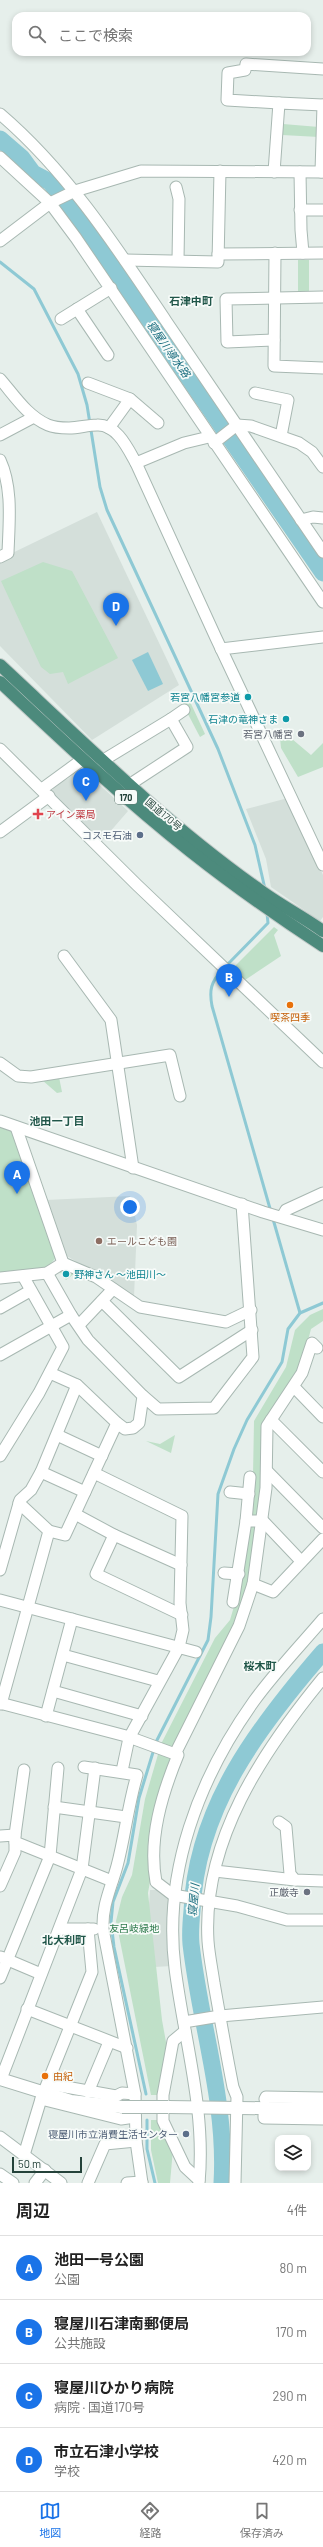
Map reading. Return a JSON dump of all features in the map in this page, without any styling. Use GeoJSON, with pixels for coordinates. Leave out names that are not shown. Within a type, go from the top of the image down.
{"type":"FeatureCollection","features":[{"type":"Feature","properties":{"kind":"highway","name":"国道170号"},"geometry":{"type":"LineString","coordinates":[[0,665],[128,785],[257,888],[319,931],[323,946]]}},
{"type":"Feature","properties":{"kind":"highway","name":"国道170号"},"geometry":{"type":"LineString","coordinates":[[0,682],[83,759],[190,851],[277,916],[319,931]]}},
{"type":"Feature","properties":{"kind":"street"},"geometry":{"type":"LineString","coordinates":[[0,241],[52,202],[74,192],[141,171],[322,172],[323,105],[227,100],[228,73],[245,70],[246,64],[323,69]]}},
{"type":"Feature","properties":{"kind":"street"},"geometry":{"type":"LineString","coordinates":[[274,172],[279,103]]}},
{"type":"Feature","properties":{"kind":"street"},"geometry":{"type":"LineString","coordinates":[[0,114],[17,129],[74,192],[125,260],[235,426],[323,552]]}},
{"type":"Feature","properties":{"kind":"street"},"geometry":{"type":"LineString","coordinates":[[0,157],[52,202],[188,400],[213,440],[258,504],[323,602]]}},
{"type":"Feature","properties":{"kind":"street"},"geometry":{"type":"LineString","coordinates":[[125,260],[218,262],[220,171]]}},
{"type":"Feature","properties":{"kind":"street"},"geometry":{"type":"LineString","coordinates":[[300,172],[300,210],[303,253]]}},
{"type":"Feature","properties":{"kind":"street"},"geometry":{"type":"LineString","coordinates":[[176,187],[178,199],[178,260]]}},
{"type":"Feature","properties":{"kind":"street"},"geometry":{"type":"LineString","coordinates":[[300,210],[323,210]]}},
{"type":"Feature","properties":{"kind":"street"},"geometry":{"type":"LineString","coordinates":[[218,254],[323,253]]}},
{"type":"Feature","properties":{"kind":"street"},"geometry":{"type":"LineString","coordinates":[[275,254],[274,366],[323,368]]}},
{"type":"Feature","properties":{"kind":"street"},"geometry":{"type":"LineString","coordinates":[[61,319],[110,288]]}},
{"type":"Feature","properties":{"kind":"street"},"geometry":{"type":"LineString","coordinates":[[274,340],[227,342],[226,299],[323,297]]}},
{"type":"Feature","properties":{"kind":"street"},"geometry":{"type":"LineString","coordinates":[[77,309],[108,355]]}},
{"type":"Feature","properties":{"kind":"street"},"geometry":{"type":"LineString","coordinates":[[0,379],[34,417],[49,425],[60,428],[91,426],[109,428],[123,440],[136,463],[221,649],[323,865]]}},
{"type":"Feature","properties":{"kind":"street"},"geometry":{"type":"LineString","coordinates":[[88,382],[130,399],[158,423]]}},
{"type":"Feature","properties":{"kind":"street"},"geometry":{"type":"LineString","coordinates":[[255,393],[288,400],[281,436]]}},
{"type":"Feature","properties":{"kind":"street"},"geometry":{"type":"LineString","coordinates":[[109,428],[130,399]]}},
{"type":"Feature","properties":{"kind":"street"},"geometry":{"type":"LineString","coordinates":[[0,435],[34,417]]}},
{"type":"Feature","properties":{"kind":"street"},"geometry":{"type":"LineString","coordinates":[[136,463],[184,443],[213,440],[235,426],[251,426],[281,436],[312,452],[323,467]]}},
{"type":"Feature","properties":{"kind":"street"},"geometry":{"type":"LineString","coordinates":[[0,460],[6,484],[4,527],[8,553],[0,557]]}},
{"type":"Feature","properties":{"kind":"street"},"geometry":{"type":"LineString","coordinates":[[301,520],[313,517],[323,518]]}},
{"type":"Feature","properties":{"kind":"street"},"geometry":{"type":"LineString","coordinates":[[221,649],[323,637]]}},
{"type":"Feature","properties":{"kind":"street"},"geometry":{"type":"LineString","coordinates":[[102,761],[184,710]]}},
{"type":"Feature","properties":{"kind":"street"},"geometry":{"type":"LineString","coordinates":[[128,785],[187,747],[171,719]]}},
{"type":"Feature","properties":{"kind":"street"},"geometry":{"type":"LineString","coordinates":[[0,749],[46,792],[137,885],[323,1062]]}},
{"type":"Feature","properties":{"kind":"street"},"geometry":{"type":"LineString","coordinates":[[0,832],[83,759]]}},
{"type":"Feature","properties":{"kind":"street"},"geometry":{"type":"LineString","coordinates":[[64,956],[111,1020],[133,1168]]}},
{"type":"Feature","properties":{"kind":"street"},"geometry":{"type":"LineString","coordinates":[[0,1063],[18,1076],[31,1077],[170,1055],[180,1096]]}},
{"type":"Feature","properties":{"kind":"street"},"geometry":{"type":"LineString","coordinates":[[0,1121],[262,1212],[281,1216],[323,1230]]}},
{"type":"Feature","properties":{"kind":"street"},"geometry":{"type":"LineString","coordinates":[[16,1127],[63,1263],[96,1277],[140,1307],[226,1322],[251,1310]]}},
{"type":"Feature","properties":{"kind":"street"},"geometry":{"type":"LineString","coordinates":[[281,1216],[286,1210],[323,1192]]}},
{"type":"Feature","properties":{"kind":"street"},"geometry":{"type":"LineString","coordinates":[[47,1273],[71,1315],[99,1352],[158,1409],[214,1408],[253,1357],[251,1310],[242,1204]]}},
{"type":"Feature","properties":{"kind":"street"},"geometry":{"type":"LineString","coordinates":[[0,1278],[47,1273],[63,1263]]}},
{"type":"Feature","properties":{"kind":"street"},"geometry":{"type":"LineString","coordinates":[[0,1456],[50,1373],[63,1347],[30,1291],[23,1276]]}},
{"type":"Feature","properties":{"kind":"street"},"geometry":{"type":"LineString","coordinates":[[79,1325],[113,1289]]}},
{"type":"Feature","properties":{"kind":"street"},"geometry":{"type":"LineString","coordinates":[[0,1308],[30,1291]]}},
{"type":"Feature","properties":{"kind":"street"},"geometry":{"type":"LineString","coordinates":[[102,1301],[178,1377],[252,1330]]}},
{"type":"Feature","properties":{"kind":"street"},"geometry":{"type":"LineString","coordinates":[[0,1355],[71,1315]]}},
{"type":"Feature","properties":{"kind":"street"},"geometry":{"type":"LineString","coordinates":[[175,1754],[238,1626],[253,1584],[267,1471],[267,1426],[302,1373],[312,1343],[321,1350]]}},
{"type":"Feature","properties":{"kind":"street"},"geometry":{"type":"LineString","coordinates":[[50,1373],[77,1385],[125,1429],[134,1428],[139,1423],[143,1396]]}},
{"type":"Feature","properties":{"kind":"street"},"geometry":{"type":"LineString","coordinates":[[0,1570],[19,1503],[31,1490],[41,1472],[77,1385]]}},
{"type":"Feature","properties":{"kind":"street"},"geometry":{"type":"LineString","coordinates":[[294,1387],[323,1417]]}},
{"type":"Feature","properties":{"kind":"street"},"geometry":{"type":"LineString","coordinates":[[271,1420],[323,1472]]}},
{"type":"Feature","properties":{"kind":"street"},"geometry":{"type":"LineString","coordinates":[[19,1503],[49,1531],[65,1535],[117,1422]]}},
{"type":"Feature","properties":{"kind":"street"},"geometry":{"type":"LineString","coordinates":[[57,1435],[102,1456]]}},
{"type":"Feature","properties":{"kind":"street"},"geometry":{"type":"LineString","coordinates":[[267,1471],[323,1528]]}},
{"type":"Feature","properties":{"kind":"street"},"geometry":{"type":"LineString","coordinates":[[41,1472],[86,1492]]}},
{"type":"Feature","properties":{"kind":"street"},"geometry":{"type":"LineString","coordinates":[[94,1473],[182,1516],[181,1565],[183,1630],[179,1647],[158,1682],[142,1716],[129,1738],[122,1771]]}},
{"type":"Feature","properties":{"kind":"street"},"geometry":{"type":"LineString","coordinates":[[233,1602],[239,1574],[250,1477]]}},
{"type":"Feature","properties":{"kind":"street"},"geometry":{"type":"LineString","coordinates":[[230,1492],[249,1494]]}},
{"type":"Feature","properties":{"kind":"street"},"geometry":{"type":"LineString","coordinates":[[75,1514],[114,1535],[181,1565]]}},
{"type":"Feature","properties":{"kind":"street"},"geometry":{"type":"LineString","coordinates":[[246,1521],[262,1521],[301,1561]]}},
{"type":"Feature","properties":{"kind":"street"},"geometry":{"type":"LineString","coordinates":[[49,1531],[1,1704],[129,1738],[156,1746],[178,1755],[163,1793],[159,1812],[155,1875],[160,1886],[178,1895],[208,1900],[286,1920],[323,1920]]}},
{"type":"Feature","properties":{"kind":"street"},"geometry":{"type":"LineString","coordinates":[[114,1535],[96,1574],[182,1615]]}},
{"type":"Feature","properties":{"kind":"street"},"geometry":{"type":"LineString","coordinates":[[253,1584],[273,1592],[323,1539]]}},
{"type":"Feature","properties":{"kind":"street"},"geometry":{"type":"LineString","coordinates":[[224,1573],[239,1574]]}},
{"type":"Feature","properties":{"kind":"street"},"geometry":{"type":"LineString","coordinates":[[0,1600],[196,1652]]}},
{"type":"Feature","properties":{"kind":"street"},"geometry":{"type":"LineString","coordinates":[[46,1716],[72,1618]]}},
{"type":"Feature","properties":{"kind":"street"},"geometry":{"type":"LineString","coordinates":[[199,2182],[202,2107],[173,1953],[178,1895],[186,1837],[196,1804],[226,1743],[255,1700],[323,1619]]}},
{"type":"Feature","properties":{"kind":"street"},"geometry":{"type":"LineString","coordinates":[[62,1655],[158,1682]]}},
{"type":"Feature","properties":{"kind":"street"},"geometry":{"type":"LineString","coordinates":[[235,2183],[234,2108],[218,2016],[208,1941],[208,1900],[222,1844],[247,1786],[264,1757],[323,1678]]}},
{"type":"Feature","properties":{"kind":"street"},"geometry":{"type":"LineString","coordinates":[[53,1691],[142,1716]]}},
{"type":"Feature","properties":{"kind":"street"},"geometry":{"type":"LineString","coordinates":[[127,2183],[142,2183],[136,2141],[135,2117],[136,2098],[103,1929],[102,1914],[112,1881],[137,1775],[122,1771],[90,1767],[90,1812],[82,1869],[60,1929],[0,2079],[71,2101],[122,2107],[166,2104]]}},
{"type":"Feature","properties":{"kind":"street"},"geometry":{"type":"LineString","coordinates":[[0,1978],[3,1958],[50,1856],[58,1768]]}},
{"type":"Feature","properties":{"kind":"street"},"geometry":{"type":"LineString","coordinates":[[0,1886],[14,1852],[24,1770]]}},
{"type":"Feature","properties":{"kind":"street"},"geometry":{"type":"LineString","coordinates":[[54,1807],[126,1817]]}},
{"type":"Feature","properties":{"kind":"street"},"geometry":{"type":"LineString","coordinates":[[279,1822],[286,1827],[290,1874],[295,1880]]}},
{"type":"Feature","properties":{"kind":"street"},"geometry":{"type":"LineString","coordinates":[[0,1836],[15,1838],[50,1856],[112,1881]]}},
{"type":"Feature","properties":{"kind":"street"},"geometry":{"type":"LineString","coordinates":[[215,1870],[295,1880],[323,1881]]}},
{"type":"Feature","properties":{"kind":"street"},"geometry":{"type":"LineString","coordinates":[[60,1929],[103,1929]]}},
{"type":"Feature","properties":{"kind":"street"},"geometry":{"type":"LineString","coordinates":[[24,2156],[45,2092],[92,1972],[88,1929]]}},
{"type":"Feature","properties":{"kind":"street"},"geometry":{"type":"LineString","coordinates":[[3,1958],[41,1974]]}},
{"type":"Feature","properties":{"kind":"street"},"geometry":{"type":"LineString","coordinates":[[199,2182],[184,2167],[163,2121],[173,2041],[187,2025],[218,2016],[323,2007]]}},
{"type":"Feature","properties":{"kind":"street"},"geometry":{"type":"LineString","coordinates":[[27,2009],[127,2048]]}},
{"type":"Feature","properties":{"kind":"street"},"geometry":{"type":"LineString","coordinates":[[88,2092],[109,2042]]}},
{"type":"Feature","properties":{"kind":"street"},"geometry":{"type":"LineString","coordinates":[[45,2092],[88,2092],[116,2096],[122,2093],[136,2098],[166,2104],[202,2107],[323,2109]]}},
{"type":"Feature","properties":{"kind":"street"},"geometry":{"type":"LineString","coordinates":[[45,2092],[121,2119],[135,2117]]}},
{"type":"Feature","properties":{"kind":"street"},"geometry":{"type":"LineString","coordinates":[[265,2099],[266,2096],[323,2098]]}},
{"type":"Feature","properties":{"kind":"street"},"geometry":{"type":"LineString","coordinates":[[264,2115],[264,2118],[323,2119]]}},
{"type":"Feature","properties":{"kind":"street"},"geometry":{"type":"LineString","coordinates":[[0,2137],[61,2183]]}},
{"type":"Feature","properties":{"kind":"street"},"geometry":{"type":"LineString","coordinates":[[88,2183],[105,2144],[136,2141]]}},
{"type":"Feature","properties":{"kind":"street"},"geometry":{"type":"LineString","coordinates":[[35,2183],[44,2170]]}},
{"type":"Feature","properties":{"kind":"street"},"geometry":{"type":"LineString","coordinates":[[0,2174],[11,2182]]}},
{"type":"Feature","properties":{"kind":"shaded area"},"geometry":{"type":"Polygon","coordinates":[[[97,512],[179,685],[92,740],[0,646],[0,559],[97,512]]]}},
{"type":"Feature","properties":{"kind":"shaded area"},"geometry":{"type":"Polygon","coordinates":[[[79,766],[128,811],[102,841],[51,794],[55,785],[69,778],[79,766]]]}},
{"type":"Feature","properties":{"kind":"shaded area"},"geometry":{"type":"Polygon","coordinates":[[[288,798],[323,875],[323,917],[320,921],[271,887],[266,859],[246,809],[288,798]]]}},
{"type":"Feature","properties":{"kind":"shaded area","name":"エールこども園"},"geometry":{"type":"Polygon","coordinates":[[[130,1196],[137,1225],[134,1297],[67,1256],[46,1200],[130,1196]]]}},
{"type":"Feature","properties":{"kind":"shaded area"},"geometry":{"type":"Polygon","coordinates":[[[150,1890],[159,1890],[169,1897],[171,1966],[155,1967],[148,1920],[150,1890]]]}},
{"type":"Feature","properties":{"kind":"green space"},"geometry":{"type":"Polygon","coordinates":[[[283,124],[319,127],[319,137],[282,135],[283,124]]]}},
{"type":"Feature","properties":{"kind":"green space"},"geometry":{"type":"Polygon","coordinates":[[[298,260],[309,260],[309,296],[298,296],[298,260]]]}},
{"type":"Feature","properties":{"kind":"green space"},"geometry":{"type":"Polygon","coordinates":[[[43,562],[72,571],[118,658],[68,684],[63,672],[50,674],[41,667],[1,581],[43,562]]]}},
{"type":"Feature","properties":{"kind":"green space"},"geometry":{"type":"Polygon","coordinates":[[[186,693],[205,734],[200,737],[179,697],[186,693]]]}},
{"type":"Feature","properties":{"kind":"green space"},"geometry":{"type":"Polygon","coordinates":[[[279,728],[311,755],[323,743],[323,767],[298,777],[281,748],[279,728]]]}},
{"type":"Feature","properties":{"kind":"green space"},"geometry":{"type":"Polygon","coordinates":[[[274,927],[278,930],[274,935],[281,956],[245,980],[233,968],[274,927]]]}},
{"type":"Feature","properties":{"kind":"green space"},"geometry":{"type":"Polygon","coordinates":[[[59,1077],[62,1092],[57,1093],[42,1080],[59,1077]]]}},
{"type":"Feature","properties":{"kind":"green space"},"geometry":{"type":"Polygon","coordinates":[[[0,1126],[14,1130],[56,1257],[46,1267],[31,1272],[0,1275],[0,1126]]]}},
{"type":"Feature","properties":{"kind":"green space"},"geometry":{"type":"Polygon","coordinates":[[[63,1269],[75,1273],[66,1280],[59,1271],[63,1269]]]}},
{"type":"Feature","properties":{"kind":"green space"},"geometry":{"type":"Polygon","coordinates":[[[323,1309],[323,1321],[311,1329],[301,1367],[270,1415],[264,1487],[249,1592],[175,1751],[160,1746],[215,1638],[230,1620],[235,1603],[253,1475],[254,1421],[286,1367],[295,1330],[310,1315],[323,1309]]]}},
{"type":"Feature","properties":{"kind":"green space"},"geometry":{"type":"Polygon","coordinates":[[[175,1435],[171,1453],[146,1441],[160,1444],[175,1435]]]}},
{"type":"Feature","properties":{"kind":"green space","name":"友呂岐緑地"},"geometry":{"type":"Polygon","coordinates":[[[159,1751],[172,1756],[148,1893],[162,2020],[168,2053],[159,2095],[151,2095],[116,1921],[122,1897],[132,1875],[145,1799],[159,1751]]]}},
{"type":"Feature","properties":{"kind":"green space"},"geometry":{"type":"Polygon","coordinates":[[[151,2120],[161,2120],[173,2149],[170,2183],[158,2183],[151,2150],[151,2120]]]}},
{"type":"Feature","properties":{"kind":"water"},"geometry":{"type":"Polygon","coordinates":[[[148,652],[163,684],[148,691],[132,660],[148,652]]]}},
{"type":"Feature","properties":{"kind":"waterway","name":"寝屋川導水路"},"geometry":{"type":"LineString","coordinates":[[0,139],[22,158],[33,173],[50,182],[77,216],[323,573]]}},
{"type":"Feature","properties":{"kind":"waterway"},"geometry":{"type":"LineString","coordinates":[[0,262],[34,289],[78,374],[87,405],[100,487],[107,510],[218,749],[255,845],[265,889]]}},
{"type":"Feature","properties":{"kind":"waterway"},"geometry":{"type":"LineString","coordinates":[[226,966],[268,923],[267,913]]}},
{"type":"Feature","properties":{"kind":"waterway"},"geometry":{"type":"LineString","coordinates":[[222,970],[213,982],[211,991],[212,1006],[271,1212]]}},
{"type":"Feature","properties":{"kind":"waterway"},"geometry":{"type":"LineString","coordinates":[[273,1219],[300,1313]]}},
{"type":"Feature","properties":{"kind":"waterway"},"geometry":{"type":"LineString","coordinates":[[155,1744],[208,1640],[211,1617],[218,1494],[234,1449],[247,1420],[282,1362],[288,1329],[300,1313],[323,1303]]}},
{"type":"Feature","properties":{"kind":"waterway","name":"寝屋川"},"geometry":{"type":"LineString","coordinates":[[222,2183],[221,2123],[191,1944],[191,1923],[196,1873],[205,1838],[218,1804],[235,1771],[254,1740],[276,1710],[323,1652]]}},
{"type":"Feature","properties":{"kind":"waterway"},"geometry":{"type":"LineString","coordinates":[[146,2094],[114,1947],[111,1922],[113,1902],[128,1863],[139,1798],[154,1749]]}},
{"type":"Feature","properties":{"kind":"waterway"},"geometry":{"type":"LineString","coordinates":[[147,2120],[147,2149],[155,2183]]}},
{"type":"Feature","properties":{"kind":"place","name":"市立石津小学校"},"geometry":{"type":"Point","coordinates":[116,626]}},
{"type":"Feature","properties":{"kind":"place","name":"若宮八幡宮参道"},"geometry":{"type":"Point","coordinates":[248,697]}},
{"type":"Feature","properties":{"kind":"place","name":"石津の竜神さま"},"geometry":{"type":"Point","coordinates":[286,719]}},
{"type":"Feature","properties":{"kind":"place","name":"若宮八幡宮"},"geometry":{"type":"Point","coordinates":[301,734]}},
{"type":"Feature","properties":{"kind":"place","name":"寝屋川ひかり病院"},"geometry":{"type":"Point","coordinates":[86,801]}},
{"type":"Feature","properties":{"kind":"place","name":"アイン薬局"},"geometry":{"type":"Point","coordinates":[38,814]}},
{"type":"Feature","properties":{"kind":"place","name":"コスモ石油"},"geometry":{"type":"Point","coordinates":[140,835]}},
{"type":"Feature","properties":{"kind":"place","name":"寝屋川石津南郵便局"},"geometry":{"type":"Point","coordinates":[229,997]}},
{"type":"Feature","properties":{"kind":"place","name":"喫茶四季"},"geometry":{"type":"Point","coordinates":[290,1005]}},
{"type":"Feature","properties":{"kind":"place","name":"池田一号公園"},"geometry":{"type":"Point","coordinates":[17,1194]}},
{"type":"Feature","properties":{"kind":"place","name":"エールこども園"},"geometry":{"type":"Point","coordinates":[99,1241]}},
{"type":"Feature","properties":{"kind":"place","name":"野神さん ～池田川～"},"geometry":{"type":"Point","coordinates":[66,1274]}},
{"type":"Feature","properties":{"kind":"place","name":"正厳寺"},"geometry":{"type":"Point","coordinates":[307,1892]}},
{"type":"Feature","properties":{"kind":"place","name":"由紀"},"geometry":{"type":"Point","coordinates":[45,2076]}},
{"type":"Feature","properties":{"kind":"place","name":"寝屋川市立消費生活センター"},"geometry":{"type":"Point","coordinates":[186,2134]}},
{"type":"Feature","properties":{"kind":"district","name":"石津中町"},"geometry":{"type":"Point","coordinates":[191,300]}},
{"type":"Feature","properties":{"kind":"district","name":"池田一丁目"},"geometry":{"type":"Point","coordinates":[57,1120]}},
{"type":"Feature","properties":{"kind":"district","name":"桜木町"},"geometry":{"type":"Point","coordinates":[260,1665]}},
{"type":"Feature","properties":{"kind":"district","name":"北大利町"},"geometry":{"type":"Point","coordinates":[64,1939]}}]}
